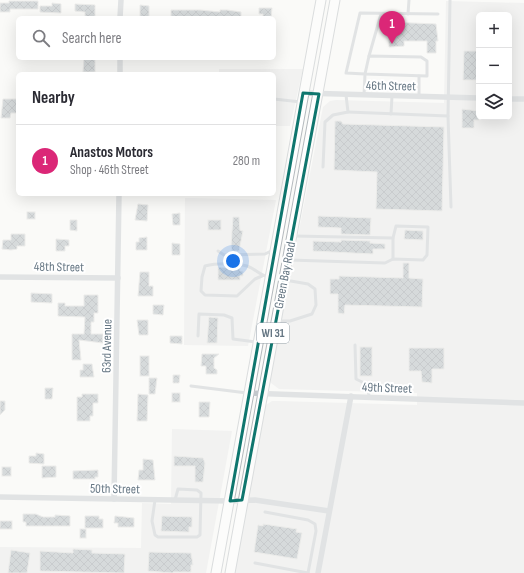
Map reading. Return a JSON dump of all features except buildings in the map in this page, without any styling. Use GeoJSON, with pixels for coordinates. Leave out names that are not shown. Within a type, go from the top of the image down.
{"type":"FeatureCollection","features":[{"type":"Feature","properties":{"kind":"main road","name":"Green Bay Road"},"geometry":{"type":"LineString","coordinates":[[216,573],[258,342],[266,276],[274,249],[321,0]]}},
{"type":"Feature","properties":{"kind":"main road","name":"Green Bay Road"},"geometry":{"type":"LineString","coordinates":[[230,573],[242,500],[319,94],[335,0]]}},
{"type":"Feature","properties":{"kind":"street"},"geometry":{"type":"LineString","coordinates":[[120,0],[120,16]]}},
{"type":"Feature","properties":{"kind":"street"},"geometry":{"type":"LineString","coordinates":[[120,60],[120,72]]}},
{"type":"Feature","properties":{"kind":"street","name":"46th Street"},"geometry":{"type":"LineString","coordinates":[[302,98],[319,94],[476,98]]}},
{"type":"Feature","properties":{"kind":"street"},"geometry":{"type":"LineString","coordinates":[[512,99],[524,99]]}},
{"type":"Feature","properties":{"kind":"street","name":"63rd Avenue"},"geometry":{"type":"LineString","coordinates":[[114,499],[119,196]]}},
{"type":"Feature","properties":{"kind":"street","name":"48th Street"},"geometry":{"type":"LineString","coordinates":[[0,277],[118,278]]}},
{"type":"Feature","properties":{"kind":"street","name":"49th Street"},"geometry":{"type":"LineString","coordinates":[[249,393],[524,403]]}},
{"type":"Feature","properties":{"kind":"street"},"geometry":{"type":"LineString","coordinates":[[318,573],[351,396]]}},
{"type":"Feature","properties":{"kind":"street","name":"50th Street"},"geometry":{"type":"LineString","coordinates":[[0,497],[230,502],[255,500],[329,511]]}},
{"type":"Feature","properties":{"kind":"lane"},"geometry":{"type":"LineString","coordinates":[[408,14],[409,0]]}},
{"type":"Feature","properties":{"kind":"lane"},"geometry":{"type":"LineString","coordinates":[[450,0],[448,116],[451,207]]}},
{"type":"Feature","properties":{"kind":"lane"},"geometry":{"type":"LineString","coordinates":[[369,56],[421,57],[427,60],[427,76],[346,73],[360,13],[438,14]]}},
{"type":"Feature","properties":{"kind":"lane"},"geometry":{"type":"LineString","coordinates":[[364,95],[365,74],[381,14]]}},
{"type":"Feature","properties":{"kind":"lane"},"geometry":{"type":"LineString","coordinates":[[419,76],[420,96]]}},
{"type":"Feature","properties":{"kind":"lane"},"geometry":{"type":"LineString","coordinates":[[346,94],[348,112]]}},
{"type":"Feature","properties":{"kind":"lane"},"geometry":{"type":"LineString","coordinates":[[391,114],[392,96]]}},
{"type":"Feature","properties":{"kind":"lane"},"geometry":{"type":"LineString","coordinates":[[276,98],[302,98]]}},
{"type":"Feature","properties":{"kind":"lane"},"geometry":{"type":"LineString","coordinates":[[323,167],[325,122],[333,115],[348,112],[448,116]]}},
{"type":"Feature","properties":{"kind":"lane"},"geometry":{"type":"LineString","coordinates":[[287,260],[385,263],[393,259],[423,260],[427,255],[428,227],[396,226],[393,238],[393,259]]}},
{"type":"Feature","properties":{"kind":"lane"},"geometry":{"type":"LineString","coordinates":[[292,236],[393,238]]}},
{"type":"Feature","properties":{"kind":"lane"},"geometry":{"type":"LineString","coordinates":[[218,252],[224,256],[266,254],[274,249]]}},
{"type":"Feature","properties":{"kind":"lane"},"geometry":{"type":"LineString","coordinates":[[212,264],[246,266],[266,276],[255,280],[237,296],[205,295],[201,291],[205,266],[212,264]]}},
{"type":"Feature","properties":{"kind":"lane"},"geometry":{"type":"LineString","coordinates":[[276,321],[290,322],[302,319],[312,314],[316,305],[315,289],[308,284],[283,280]]}},
{"type":"Feature","properties":{"kind":"lane"},"geometry":{"type":"LineString","coordinates":[[198,336],[199,314],[224,315],[232,318],[233,339],[258,342]]}},
{"type":"Feature","properties":{"kind":"lane"},"geometry":{"type":"LineString","coordinates":[[355,345],[356,379],[368,385],[369,397]]}},
{"type":"Feature","properties":{"kind":"lane"},"geometry":{"type":"LineString","coordinates":[[191,386],[249,393]]}},
{"type":"Feature","properties":{"kind":"lane"},"geometry":{"type":"LineString","coordinates":[[155,500],[152,521],[154,535],[158,537],[197,537],[200,535],[201,493],[196,490],[178,490],[175,500]]}},
{"type":"Feature","properties":{"kind":"lane"},"geometry":{"type":"LineString","coordinates":[[255,563],[308,573],[316,531],[315,524],[308,520],[265,512]]}},
{"type":"Feature","properties":{"kind":"highlighted area"},"geometry":{"type":"Polygon","coordinates":[[[303,93],[319,94],[242,500],[230,501],[303,93]]]}},
{"type":"Feature","properties":{"kind":"shaded area"},"geometry":{"type":"Polygon","coordinates":[[[446,1],[524,3],[524,573],[234,573],[266,405],[272,401],[278,401],[417,405],[417,393],[279,389],[271,383],[270,379],[323,107],[330,101],[444,103],[446,1]]]}},
{"type":"Feature","properties":{"kind":"shaded area"},"geometry":{"type":"Polygon","coordinates":[[[219,69],[303,69],[290,126],[276,126],[276,72],[219,72],[219,69]]]}},
{"type":"Feature","properties":{"kind":"shaded area"},"geometry":{"type":"Polygon","coordinates":[[[185,198],[276,200],[248,346],[184,345],[185,198]]]}},
{"type":"Feature","properties":{"kind":"shaded area"},"geometry":{"type":"Polygon","coordinates":[[[172,429],[232,431],[206,573],[0,573],[0,547],[141,548],[142,503],[171,504],[172,429]]]}},
{"type":"Feature","properties":{"kind":"place","name":"Anastos Motors"},"geometry":{"type":"Point","coordinates":[392,44]}}]}
